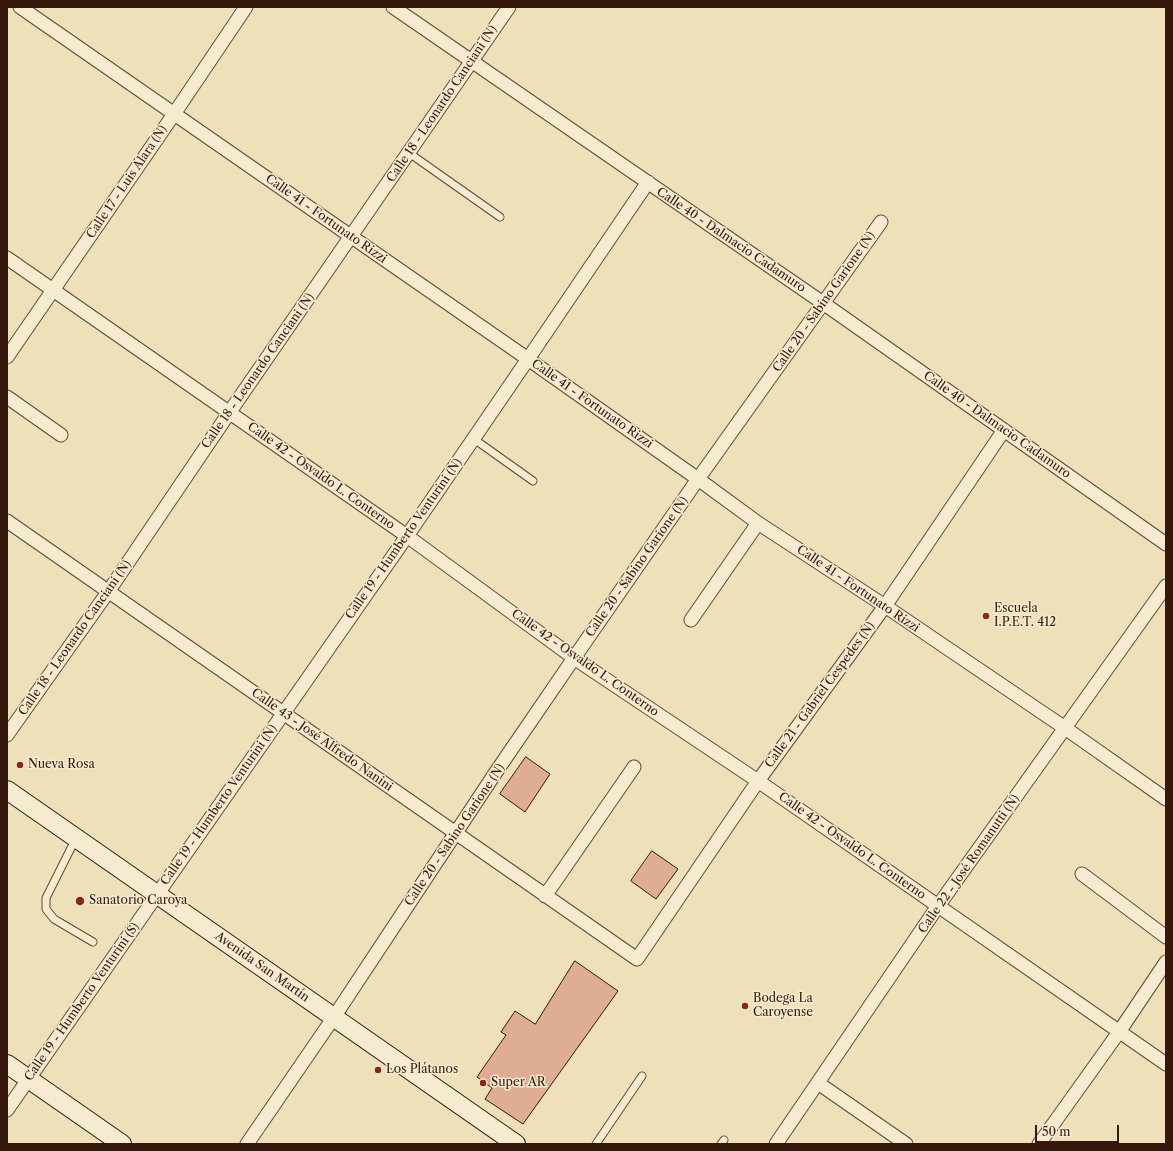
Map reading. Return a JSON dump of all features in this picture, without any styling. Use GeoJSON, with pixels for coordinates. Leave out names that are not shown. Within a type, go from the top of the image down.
{"type":"FeatureCollection","features":[{"type":"Feature","properties":{"kind":"main road","name":"Avenida San Martín"},"geometry":{"type":"LineString","coordinates":[[7,790],[513,1143]]}},
{"type":"Feature","properties":{"kind":"main road"},"geometry":{"type":"LineString","coordinates":[[7,1064],[122,1144]]}},
{"type":"Feature","properties":{"kind":"street","name":"Calle 41 - Fortunato Rizzi"},"geometry":{"type":"LineString","coordinates":[[20,7],[528,359],[758,523],[885,606],[1065,728],[1166,799]]}},
{"type":"Feature","properties":{"kind":"street","name":"Calle 17 - Luis Alara (N)"},"geometry":{"type":"LineString","coordinates":[[7,357],[246,7]]}},
{"type":"Feature","properties":{"kind":"street","name":"Calle 40 - Dalmacio Cadamuro"},"geometry":{"type":"LineString","coordinates":[[393,7],[823,303],[1166,544]]}},
{"type":"Feature","properties":{"kind":"street","name":"Calle 18 - Leonardo Canciani (N)"},"geometry":{"type":"LineString","coordinates":[[7,735],[108,592],[229,413],[509,7]]}},
{"type":"Feature","properties":{"kind":"street","name":"Calle 19 - Humberto Venturini (N)"},"geometry":{"type":"LineString","coordinates":[[156,894],[474,439],[648,182]]}},
{"type":"Feature","properties":{"kind":"street","name":"Calle 20 - Sabino Garione (N)"},"geometry":{"type":"LineString","coordinates":[[247,1144],[334,1017],[574,658],[698,479],[881,222]]}},
{"type":"Feature","properties":{"kind":"street","name":"Calle 42 - Osvaldo L. Conterno"},"geometry":{"type":"LineString","coordinates":[[7,258],[406,536],[574,658],[758,781],[1166,1064]]}},
{"type":"Feature","properties":{"kind":"street"},"geometry":{"type":"LineString","coordinates":[[7,397],[61,435]]}},
{"type":"Feature","properties":{"kind":"street","name":"Calle 21 - Gabriel Cespedes (N)"},"geometry":{"type":"LineString","coordinates":[[637,959],[758,781],[885,606],[1004,430]]}},
{"type":"Feature","properties":{"kind":"street"},"geometry":{"type":"LineString","coordinates":[[691,620],[758,523]]}},
{"type":"Feature","properties":{"kind":"street","name":"Calle 43 - José Alfredo Nanini"},"geometry":{"type":"LineString","coordinates":[[8,524],[637,959]]}},
{"type":"Feature","properties":{"kind":"street","name":"Calle 22 - José Romanutti (N)"},"geometry":{"type":"LineString","coordinates":[[776,1144],[938,906],[1166,586]]}},
{"type":"Feature","properties":{"kind":"street"},"geometry":{"type":"LineString","coordinates":[[545,896],[634,767]]}},
{"type":"Feature","properties":{"kind":"street"},"geometry":{"type":"LineString","coordinates":[[1082,874],[1166,937]]}},
{"type":"Feature","properties":{"kind":"street","name":"Calle 19 - Humberto Venturini (S)"},"geometry":{"type":"LineString","coordinates":[[7,1110],[156,894]]}},
{"type":"Feature","properties":{"kind":"street"},"geometry":{"type":"LineString","coordinates":[[1039,1144],[1119,1032],[1166,962]]}},
{"type":"Feature","properties":{"kind":"street"},"geometry":{"type":"LineString","coordinates":[[818,1083],[906,1144]]}},
{"type":"Feature","properties":{"kind":"lane"},"geometry":{"type":"LineString","coordinates":[[409,153],[500,217]]}},
{"type":"Feature","properties":{"kind":"lane"},"geometry":{"type":"LineString","coordinates":[[474,439],[533,481]]}},
{"type":"Feature","properties":{"kind":"lane"},"geometry":{"type":"LineString","coordinates":[[76,838],[46,898],[46,909],[54,919],[93,942]]}},
{"type":"Feature","properties":{"kind":"lane"},"geometry":{"type":"LineString","coordinates":[[596,1144],[642,1076]]}},
{"type":"Feature","properties":{"kind":"building"},"geometry":{"type":"Polygon","coordinates":[[[526,757],[550,774],[525,812],[500,794],[526,757]]]}},
{"type":"Feature","properties":{"kind":"building"},"geometry":{"type":"Polygon","coordinates":[[[652,851],[678,869],[656,899],[631,881],[652,851]]]}},
{"type":"Feature","properties":{"kind":"building"},"geometry":{"type":"Polygon","coordinates":[[[575,961],[618,991],[523,1124],[485,1099],[492,1088],[477,1077],[506,1035],[501,1032],[515,1011],[535,1024],[575,961]]]}},
{"type":"Feature","properties":{"kind":"place","name":"Escuela I.P.E.T. 412"},"geometry":{"type":"Point","coordinates":[986,616]}},
{"type":"Feature","properties":{"kind":"place","name":"Nueva Rosa"},"geometry":{"type":"Point","coordinates":[20,765]}},
{"type":"Feature","properties":{"kind":"place","name":"Sanatorio Caroya"},"geometry":{"type":"Point","coordinates":[80,901]}},
{"type":"Feature","properties":{"kind":"place","name":"Bodega La Caroyense"},"geometry":{"type":"Point","coordinates":[745,1006]}},
{"type":"Feature","properties":{"kind":"place","name":"Los Plátanos"},"geometry":{"type":"Point","coordinates":[378,1070]}},
{"type":"Feature","properties":{"kind":"place","name":"Super AR"},"geometry":{"type":"Point","coordinates":[483,1083]}}]}
